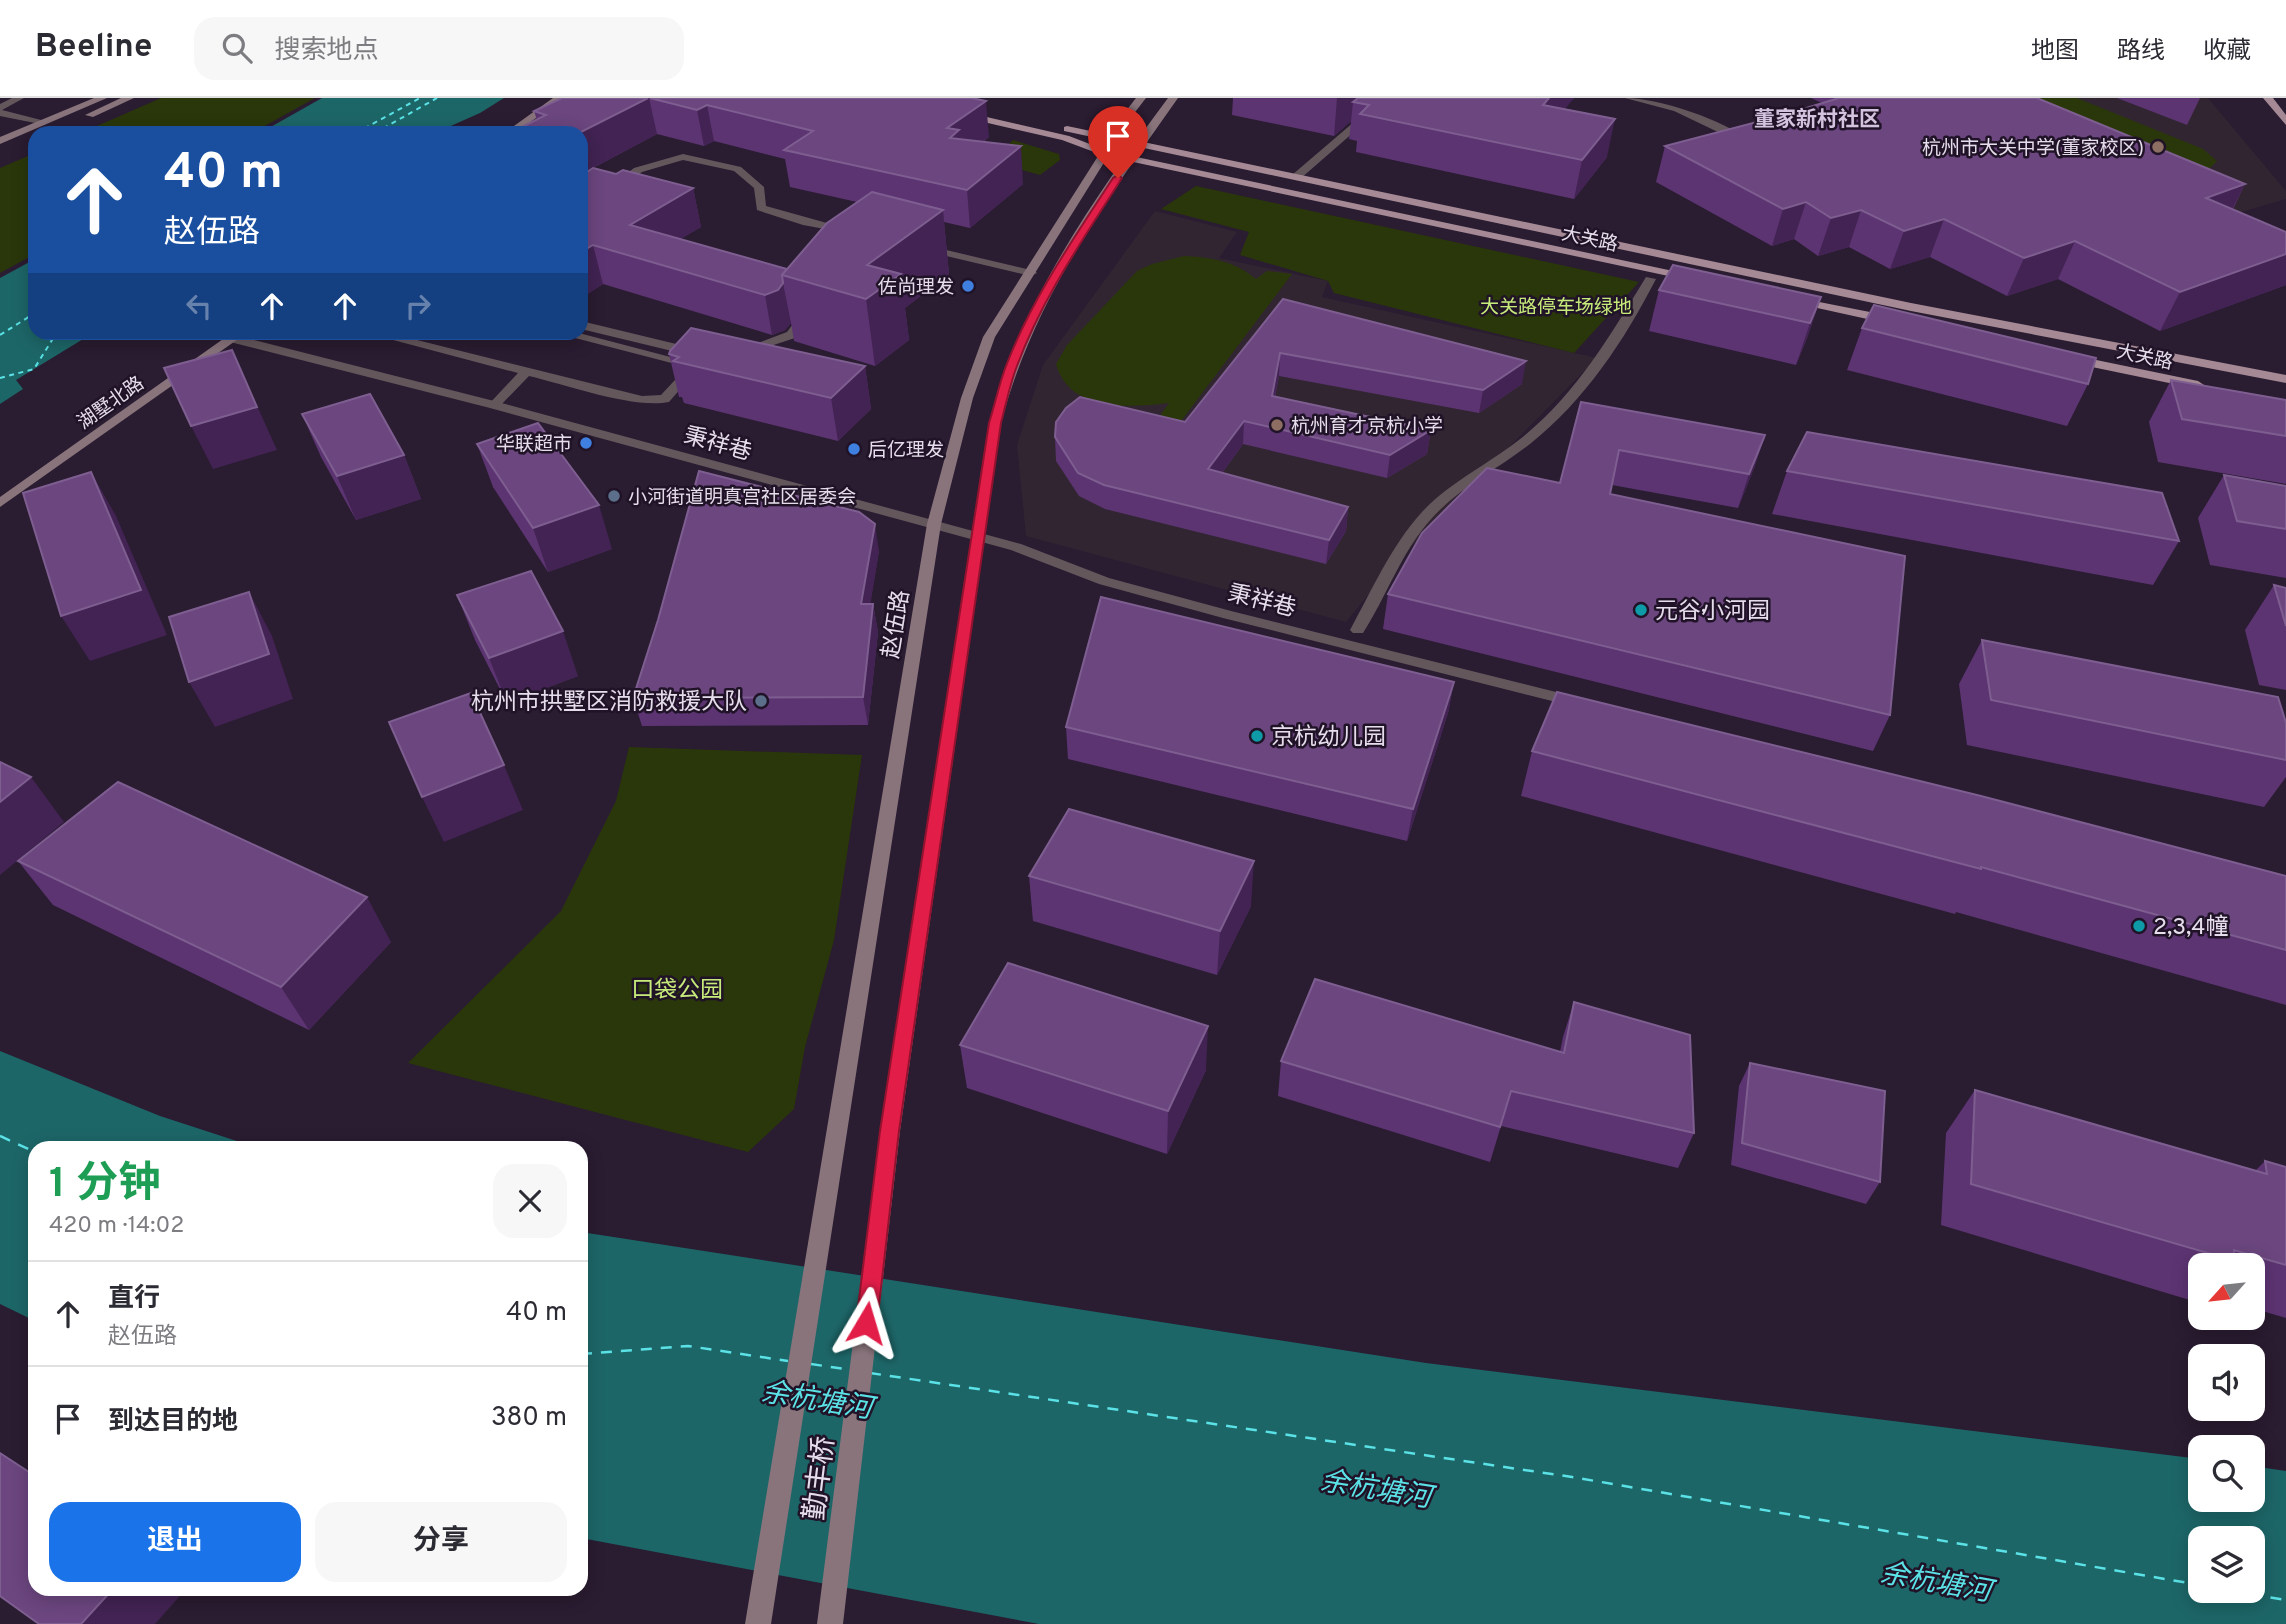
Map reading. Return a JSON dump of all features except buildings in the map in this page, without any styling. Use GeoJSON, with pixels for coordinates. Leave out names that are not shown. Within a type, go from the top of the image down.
{"type":"FeatureCollection","features":[{"type":"Feature","properties":{"kind":"main road"},"geometry":{"type":"LineString","coordinates":[[35,126],[102,98]]}},
{"type":"Feature","properties":{"kind":"main road"},"geometry":{"type":"LineString","coordinates":[[64,126],[130,98]]}},
{"type":"Feature","properties":{"kind":"main road"},"geometry":{"type":"LineString","coordinates":[[519,126],[559,98]]}},
{"type":"Feature","properties":{"kind":"main road","name":"赵伍路"},"geometry":{"type":"LineString","coordinates":[[836,1139],[934,524],[967,398],[989,337],[1105,152],[1110,138],[1141,98]]}},
{"type":"Feature","properties":{"kind":"main road"},"geometry":{"type":"LineString","coordinates":[[978,536],[995,423],[1012,366],[1058,272],[1139,144],[1173,98]]}},
{"type":"Feature","properties":{"kind":"main road"},"geometry":{"type":"LineString","coordinates":[[2268,98],[2286,122]]}},
{"type":"Feature","properties":{"kind":"main road","name":"大关路"},"geometry":{"type":"LineString","coordinates":[[956,109],[1028,125],[1139,144],[1911,307],[2286,379]]}},
{"type":"Feature","properties":{"kind":"main road","name":"大关路"},"geometry":{"type":"LineString","coordinates":[[1028,125],[1130,158],[1711,282]]}},
{"type":"Feature","properties":{"kind":"main road"},"geometry":{"type":"LineString","coordinates":[[0,141],[28,129]]}},
{"type":"Feature","properties":{"kind":"main road"},"geometry":{"type":"LineString","coordinates":[[0,153],[28,142]]}},
{"type":"Feature","properties":{"kind":"main road"},"geometry":{"type":"LineString","coordinates":[[1777,296],[1907,324]]}},
{"type":"Feature","properties":{"kind":"main road","name":"湖墅北路"},"geometry":{"type":"LineString","coordinates":[[0,503],[232,340]]}},
{"type":"Feature","properties":{"kind":"main road","name":"大关路"},"geometry":{"type":"LineString","coordinates":[[2056,355],[2205,387]]}},
{"type":"Feature","properties":{"kind":"main road","name":"勤丰桥"},"geometry":{"type":"LineString","coordinates":[[830,1624],[890,1131],[978,536]]}},
{"type":"Feature","properties":{"kind":"main road","name":"勤丰桥"},"geometry":{"type":"LineString","coordinates":[[758,1624],[836,1139]]}},
{"type":"Feature","properties":{"kind":"street"},"geometry":{"type":"LineString","coordinates":[[0,108],[19,98]]}},
{"type":"Feature","properties":{"kind":"street"},"geometry":{"type":"LineString","coordinates":[[1296,177],[1349,128],[1388,98]]}},
{"type":"Feature","properties":{"kind":"street"},"geometry":{"type":"LineString","coordinates":[[1630,98],[1677,109],[1752,144]]}},
{"type":"Feature","properties":{"kind":"street"},"geometry":{"type":"LineString","coordinates":[[0,113],[42,123]]}},
{"type":"Feature","properties":{"kind":"street"},"geometry":{"type":"LineString","coordinates":[[588,209],[638,170],[683,157],[737,169],[759,187],[761,208],[807,223],[856,232]]}},
{"type":"Feature","properties":{"kind":"street"},"geometry":{"type":"LineString","coordinates":[[918,246],[1031,273]]}},
{"type":"Feature","properties":{"kind":"street"},"geometry":{"type":"LineString","coordinates":[[1358,630],[1394,564],[1427,515],[1529,439],[1577,390],[1613,344],[1650,279]]}},
{"type":"Feature","properties":{"kind":"street"},"geometry":{"type":"LineString","coordinates":[[738,351],[752,350],[791,335],[813,304]]}},
{"type":"Feature","properties":{"kind":"street"},"geometry":{"type":"LineString","coordinates":[[588,327],[696,353],[710,352]]}},
{"type":"Feature","properties":{"kind":"street"},"geometry":{"type":"LineString","coordinates":[[401,340],[642,400],[665,399],[695,365],[588,339]]}},
{"type":"Feature","properties":{"kind":"street","name":"秉祥巷"},"geometry":{"type":"LineString","coordinates":[[253,340],[978,536],[1016,547],[1104,581],[1228,615],[1594,707]]}},
{"type":"Feature","properties":{"kind":"street"},"geometry":{"type":"LineString","coordinates":[[494,405],[527,371]]}},
{"type":"Feature","properties":{"kind":"shaded area","name":"杭州市大关中学(董家校区)"},"geometry":{"type":"Polygon","coordinates":[[[1948,98],[2208,98],[2286,191],[2286,199],[2224,217],[1948,98]]]}},
{"type":"Feature","properties":{"kind":"shaded area","name":"杭州育才京杭小学"},"geometry":{"type":"Polygon","coordinates":[[[1155,211],[1237,232],[1219,258],[1328,281],[1322,297],[1597,358],[1394,564],[1346,622],[1026,536],[1017,445],[1043,365],[1155,211]]]}},
{"type":"Feature","properties":{"kind":"green space"},"geometry":{"type":"Polygon","coordinates":[[[161,98],[315,98],[265,126],[97,126],[161,98]]]}},
{"type":"Feature","properties":{"kind":"green space"},"geometry":{"type":"Polygon","coordinates":[[[2002,98],[2077,98],[2203,149],[2217,161],[2207,171],[2002,98]]]}},
{"type":"Feature","properties":{"kind":"green space"},"geometry":{"type":"Polygon","coordinates":[[[1013,140],[1059,154],[1060,160],[1040,175],[993,162],[1013,140]]]}},
{"type":"Feature","properties":{"kind":"green space"},"geometry":{"type":"Polygon","coordinates":[[[28,156],[28,258],[0,273],[0,168],[28,156]]]}},
{"type":"Feature","properties":{"kind":"green space","name":"大关路停车场绿地"},"geometry":{"type":"Polygon","coordinates":[[[1196,186],[1639,282],[1574,353],[1334,293],[1328,281],[1240,255],[1249,232],[1161,209],[1196,186]]]}},
{"type":"Feature","properties":{"kind":"green space"},"geometry":{"type":"Polygon","coordinates":[[[1184,256],[1222,261],[1240,268],[1256,279],[1267,271],[1292,274],[1169,437],[1148,432],[1169,403],[1120,406],[1087,399],[1063,380],[1056,364],[1067,345],[1137,271],[1152,264],[1184,256]]]}},
{"type":"Feature","properties":{"kind":"green space","name":"口袋公园"},"geometry":{"type":"Polygon","coordinates":[[[629,747],[862,755],[834,940],[805,1047],[794,1109],[748,1152],[408,1063],[561,911],[616,801],[629,747]]]}},
{"type":"Feature","properties":{"kind":"water"},"geometry":{"type":"Polygon","coordinates":[[[322,98],[504,98],[480,113],[451,126],[272,126],[322,98]]]}},
{"type":"Feature","properties":{"kind":"water"},"geometry":{"type":"Polygon","coordinates":[[[28,263],[28,340],[82,340],[16,380],[23,389],[0,404],[0,278],[28,263]]]}},
{"type":"Feature","properties":{"kind":"water"},"geometry":{"type":"Polygon","coordinates":[[[0,1051],[160,1116],[237,1141],[28,1141],[28,1318],[0,1304],[0,1051]]]}},
{"type":"Feature","properties":{"kind":"water","name":"余杭塘河"},"geometry":{"type":"Polygon","coordinates":[[[588,1233],[1426,1363],[2188,1458],[2188,1512],[2265,1512],[2265,1468],[2286,1471],[2286,1624],[1039,1624],[588,1539],[588,1233]]]}},
{"type":"Feature","properties":{"kind":"ferry route"},"geometry":{"type":"LineString","coordinates":[[369,126],[420,98]]}},
{"type":"Feature","properties":{"kind":"ferry route"},"geometry":{"type":"LineString","coordinates":[[387,126],[437,98]]}},
{"type":"Feature","properties":{"kind":"ferry route"},"geometry":{"type":"LineString","coordinates":[[0,335],[28,317]]}},
{"type":"Feature","properties":{"kind":"ferry route"},"geometry":{"type":"LineString","coordinates":[[0,378],[34,369],[52,340]]}},
{"type":"Feature","properties":{"kind":"ferry route"},"geometry":{"type":"LineString","coordinates":[[0,1136],[28,1149]]}},
{"type":"Feature","properties":{"kind":"ferry route"},"geometry":{"type":"LineString","coordinates":[[588,1353],[688,1346],[788,1361]]}},
{"type":"Feature","properties":{"kind":"ferry route"},"geometry":{"type":"LineString","coordinates":[[811,1364],[851,1370]]}},
{"type":"Feature","properties":{"kind":"ferry route"},"geometry":{"type":"LineString","coordinates":[[870,1373],[1572,1477],[2188,1583]]}},
{"type":"Feature","properties":{"kind":"ferry route"},"geometry":{"type":"LineString","coordinates":[[2265,1597],[2286,1600]]}},
{"type":"Feature","properties":{"kind":"place","name":"杭州市大关中学(董家校区)"},"geometry":{"type":"Point","coordinates":[2158,147]}},
{"type":"Feature","properties":{"kind":"place","name":"佐尚理发"},"geometry":{"type":"Point","coordinates":[968,286]}},
{"type":"Feature","properties":{"kind":"place","name":"杭州育才京杭小学"},"geometry":{"type":"Point","coordinates":[1277,425]}},
{"type":"Feature","properties":{"kind":"place","name":"华联超市"},"geometry":{"type":"Point","coordinates":[586,443]}},
{"type":"Feature","properties":{"kind":"place","name":"后亿理发"},"geometry":{"type":"Point","coordinates":[854,449]}},
{"type":"Feature","properties":{"kind":"place","name":"小河街道明真宫社区居委会"},"geometry":{"type":"Point","coordinates":[614,496]}},
{"type":"Feature","properties":{"kind":"place","name":"元谷·小河园"},"geometry":{"type":"Point","coordinates":[1641,610]}},
{"type":"Feature","properties":{"kind":"place","name":"杭州市拱墅区消防救援大队"},"geometry":{"type":"Point","coordinates":[761,701]}},
{"type":"Feature","properties":{"kind":"place","name":"京杭幼儿园"},"geometry":{"type":"Point","coordinates":[1257,736]}},
{"type":"Feature","properties":{"kind":"place","name":"2,3,4幢"},"geometry":{"type":"Point","coordinates":[2139,926]}},
{"type":"Feature","properties":{"kind":"district","name":"董家新村社区"},"geometry":{"type":"Point","coordinates":[1817,119]}},
{"type":"Feature","properties":{"kind":"route"},"geometry":{"type":"LineString","coordinates":[[866,1323],[890,1131],[995,423],[1012,366],[1034,316],[1058,272],[1118,178]]}}]}
